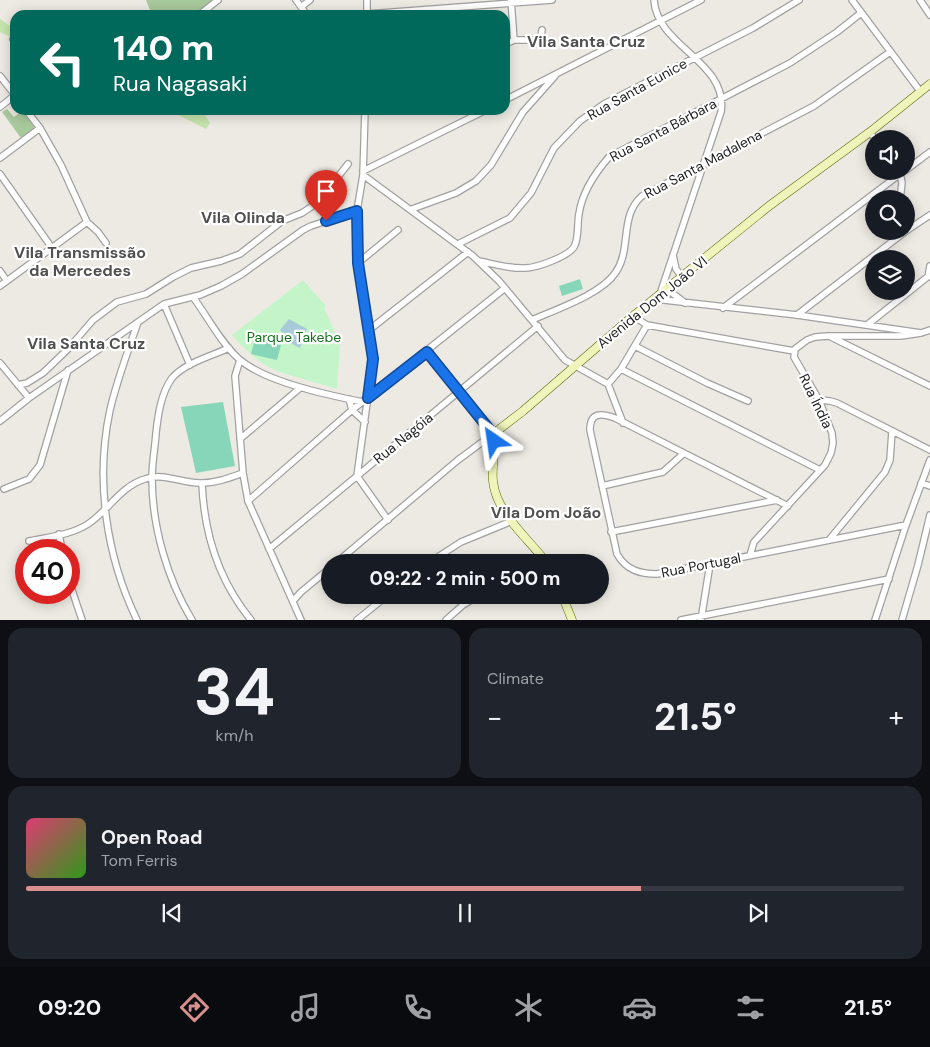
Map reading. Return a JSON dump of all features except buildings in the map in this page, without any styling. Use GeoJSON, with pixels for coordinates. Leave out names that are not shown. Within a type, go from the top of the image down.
{"type":"FeatureCollection","features":[{"type":"Feature","properties":{"kind":"street"},"geometry":{"type":"LineString","coordinates":[[205,10],[218,0]]}},
{"type":"Feature","properties":{"kind":"street"},"geometry":{"type":"LineString","coordinates":[[296,0],[303,10]]}},
{"type":"Feature","properties":{"kind":"street"},"geometry":{"type":"LineString","coordinates":[[301,7],[310,0]]}},
{"type":"Feature","properties":{"kind":"street"},"geometry":{"type":"LineString","coordinates":[[443,10],[511,2],[552,0]]}},
{"type":"Feature","properties":{"kind":"street"},"geometry":{"type":"LineString","coordinates":[[510,97],[701,0]]}},
{"type":"Feature","properties":{"kind":"street","name":"Rua Santa Eunice"},"geometry":{"type":"LineString","coordinates":[[458,244],[510,218],[531,193],[554,148],[580,121],[604,104],[760,25],[799,0]]}},
{"type":"Feature","properties":{"kind":"street"},"geometry":{"type":"LineString","coordinates":[[852,0],[920,91]]}},
{"type":"Feature","properties":{"kind":"street"},"geometry":{"type":"LineString","coordinates":[[920,0],[930,15]]}},
{"type":"Feature","properties":{"kind":"street"},"geometry":{"type":"LineString","coordinates":[[511,2],[514,40]]}},
{"type":"Feature","properties":{"kind":"street"},"geometry":{"type":"LineString","coordinates":[[654,2],[660,20],[716,82],[722,98],[721,112],[660,294]]}},
{"type":"Feature","properties":{"kind":"street","name":"Rua Santa Bárbara"},"geometry":{"type":"LineString","coordinates":[[479,261],[524,268],[554,260],[571,251],[576,242],[579,213],[584,196],[598,170],[609,157],[794,60],[837,32],[861,13]]}},
{"type":"Feature","properties":{"kind":"street"},"geometry":{"type":"LineString","coordinates":[[510,42],[514,40],[538,40],[542,30]]}},
{"type":"Feature","properties":{"kind":"street","name":"Rua Santa Madalena"},"geometry":{"type":"LineString","coordinates":[[532,320],[587,295],[611,278],[623,257],[628,215],[636,201],[642,196],[814,106],[890,52]]}},
{"type":"Feature","properties":{"kind":"street"},"geometry":{"type":"LineString","coordinates":[[412,209],[456,193],[476,181],[491,165],[523,112],[557,73]]}},
{"type":"Feature","properties":{"kind":"street"},"geometry":{"type":"LineString","coordinates":[[0,76],[10,89]]}},
{"type":"Feature","properties":{"kind":"street","name":"Avenida Dom João VI"},"geometry":{"type":"LineString","coordinates":[[877,130],[930,84]]}},
{"type":"Feature","properties":{"kind":"street"},"geometry":{"type":"LineString","coordinates":[[0,107],[10,99]]}},
{"type":"Feature","properties":{"kind":"street"},"geometry":{"type":"LineString","coordinates":[[30,115],[40,128],[61,165],[87,222],[106,243]]}},
{"type":"Feature","properties":{"kind":"street"},"geometry":{"type":"LineString","coordinates":[[365,115],[363,173],[357,211],[358,263],[373,359],[357,476],[388,520]]}},
{"type":"Feature","properties":{"kind":"street"},"geometry":{"type":"LineString","coordinates":[[363,173],[476,115]]}},
{"type":"Feature","properties":{"kind":"street"},"geometry":{"type":"LineString","coordinates":[[0,158],[40,128]]}},
{"type":"Feature","properties":{"kind":"street","name":"Avenida Dom João VI"},"geometry":{"type":"LineString","coordinates":[[493,434],[523,411],[633,316],[769,206],[865,140]]}},
{"type":"Feature","properties":{"kind":"street"},"geometry":{"type":"LineString","coordinates":[[915,162],[930,152]]}},
{"type":"Feature","properties":{"kind":"street"},"geometry":{"type":"LineString","coordinates":[[18,385],[27,383],[43,374],[93,320],[117,302],[146,294],[172,277],[191,268],[222,261],[240,254],[282,221],[306,210],[319,199],[348,164]]}},
{"type":"Feature","properties":{"kind":"street"},"geometry":{"type":"LineString","coordinates":[[363,173],[479,261],[505,288],[565,360],[608,384],[623,423],[788,506]]}},
{"type":"Feature","properties":{"kind":"street"},"geometry":{"type":"LineString","coordinates":[[0,174],[52,248]]}},
{"type":"Feature","properties":{"kind":"street"},"geometry":{"type":"LineString","coordinates":[[723,308],[890,180]]}},
{"type":"Feature","properties":{"kind":"street"},"geometry":{"type":"LineString","coordinates":[[0,421],[68,370],[164,304],[193,297],[221,286],[233,280],[311,226],[357,211]]}},
{"type":"Feature","properties":{"kind":"street"},"geometry":{"type":"LineString","coordinates":[[915,225],[930,215]]}},
{"type":"Feature","properties":{"kind":"street"},"geometry":{"type":"LineString","coordinates":[[0,286],[87,222]]}},
{"type":"Feature","properties":{"kind":"street"},"geometry":{"type":"LineString","coordinates":[[358,263],[398,230]]}},
{"type":"Feature","properties":{"kind":"street"},"geometry":{"type":"LineString","coordinates":[[797,316],[893,241]]}},
{"type":"Feature","properties":{"kind":"street"},"geometry":{"type":"LineString","coordinates":[[369,330],[468,252]]}},
{"type":"Feature","properties":{"kind":"street"},"geometry":{"type":"LineString","coordinates":[[673,253],[676,269],[682,277]]}},
{"type":"Feature","properties":{"kind":"street"},"geometry":{"type":"LineString","coordinates":[[871,325],[929,276],[930,266]]}},
{"type":"Feature","properties":{"kind":"street"},"geometry":{"type":"LineString","coordinates":[[667,274],[676,269]]}},
{"type":"Feature","properties":{"kind":"street"},"geometry":{"type":"LineString","coordinates":[[0,271],[7,281]]}},
{"type":"Feature","properties":{"kind":"street"},"geometry":{"type":"LineString","coordinates":[[248,502],[352,410],[505,288]]}},
{"type":"Feature","properties":{"kind":"street"},"geometry":{"type":"LineString","coordinates":[[660,294],[685,303]]}},
{"type":"Feature","properties":{"kind":"street"},"geometry":{"type":"LineString","coordinates":[[660,294],[685,303],[871,325],[921,333]]}},
{"type":"Feature","properties":{"kind":"street"},"geometry":{"type":"LineString","coordinates":[[193,297],[229,348],[240,360],[264,374],[300,388],[363,402]]}},
{"type":"Feature","properties":{"kind":"street"},"geometry":{"type":"LineString","coordinates":[[164,304],[190,365]]}},
{"type":"Feature","properties":{"kind":"street"},"geometry":{"type":"LineString","coordinates":[[633,316],[647,325],[794,351],[807,340],[828,336],[901,336],[930,330]]}},
{"type":"Feature","properties":{"kind":"street"},"geometry":{"type":"LineString","coordinates":[[137,620],[121,584],[113,558],[103,474],[108,418],[138,322]]}},
{"type":"Feature","properties":{"kind":"street"},"geometry":{"type":"LineString","coordinates":[[608,384],[621,369],[647,325]]}},
{"type":"Feature","properties":{"kind":"street"},"geometry":{"type":"LineString","coordinates":[[871,325],[874,336]]}},
{"type":"Feature","properties":{"kind":"street","name":"Rua Nagóia"},"geometry":{"type":"LineString","coordinates":[[269,549],[538,326]]}},
{"type":"Feature","properties":{"kind":"street"},"geometry":{"type":"LineString","coordinates":[[828,336],[930,386]]}},
{"type":"Feature","properties":{"kind":"street"},"geometry":{"type":"LineString","coordinates":[[635,346],[707,383],[748,401]]}},
{"type":"Feature","properties":{"kind":"street"},"geometry":{"type":"LineString","coordinates":[[192,620],[166,563],[156,521],[152,477],[157,429],[164,397],[172,378],[190,365],[229,348]]}},
{"type":"Feature","properties":{"kind":"street","name":"Rua Índia"},"geometry":{"type":"LineString","coordinates":[[750,556],[754,542],[825,465],[831,453],[832,433],[819,400],[796,360],[794,351]]}},
{"type":"Feature","properties":{"kind":"street"},"geometry":{"type":"LineString","coordinates":[[427,352],[493,434],[495,449],[493,482],[496,494],[512,522],[539,554]]}},
{"type":"Feature","properties":{"kind":"street"},"geometry":{"type":"LineString","coordinates":[[240,360],[235,376],[242,473],[248,502],[300,620]]}},
{"type":"Feature","properties":{"kind":"street"},"geometry":{"type":"LineString","coordinates":[[0,363],[29,398]]}},
{"type":"Feature","properties":{"kind":"street"},"geometry":{"type":"LineString","coordinates":[[621,369],[820,470]]}},
{"type":"Feature","properties":{"kind":"street"},"geometry":{"type":"LineString","coordinates":[[4,489],[29,479],[40,466],[68,370]]}},
{"type":"Feature","properties":{"kind":"street"},"geometry":{"type":"LineString","coordinates":[[240,439],[300,388]]}},
{"type":"Feature","properties":{"kind":"street"},"geometry":{"type":"LineString","coordinates":[[348,399],[352,410],[365,422]]}},
{"type":"Feature","properties":{"kind":"street"},"geometry":{"type":"LineString","coordinates":[[819,400],[830,400],[837,403],[930,450]]}},
{"type":"Feature","properties":{"kind":"street","name":"Rua Portugal"},"geometry":{"type":"LineString","coordinates":[[623,423],[607,415],[597,415],[590,422],[590,430],[617,554],[621,562],[635,571],[644,574],[657,574],[906,526]]}},
{"type":"Feature","properties":{"kind":"street"},"geometry":{"type":"LineString","coordinates":[[829,540],[885,472],[890,460],[892,431]]}},
{"type":"Feature","properties":{"kind":"street"},"geometry":{"type":"LineString","coordinates":[[347,554],[458,460],[493,434]]}},
{"type":"Feature","properties":{"kind":"street"},"geometry":{"type":"LineString","coordinates":[[602,486],[663,472],[683,454]]}},
{"type":"Feature","properties":{"kind":"street"},"geometry":{"type":"LineString","coordinates":[[875,620],[930,460]]}},
{"type":"Feature","properties":{"kind":"street"},"geometry":{"type":"LineString","coordinates":[[38,539],[70,532],[88,524],[136,482],[152,477],[202,483],[223,480],[242,473]]}},
{"type":"Feature","properties":{"kind":"street"},"geometry":{"type":"LineString","coordinates":[[921,482],[930,486]]}},
{"type":"Feature","properties":{"kind":"street"},"geometry":{"type":"LineString","coordinates":[[202,483],[204,516],[220,568],[240,605],[252,620]]}},
{"type":"Feature","properties":{"kind":"street"},"geometry":{"type":"LineString","coordinates":[[612,532],[777,500]]}},
{"type":"Feature","properties":{"kind":"street"},"geometry":{"type":"LineString","coordinates":[[902,620],[930,515]]}},
{"type":"Feature","properties":{"kind":"street"},"geometry":{"type":"LineString","coordinates":[[442,554],[461,542],[512,522]]}},
{"type":"Feature","properties":{"kind":"street"},"geometry":{"type":"LineString","coordinates":[[59,534],[60,539]]}},
{"type":"Feature","properties":{"kind":"street"},"geometry":{"type":"LineString","coordinates":[[702,618],[710,564]]}},
{"type":"Feature","properties":{"kind":"street"},"geometry":{"type":"LineString","coordinates":[[293,601],[321,575]]}},
{"type":"Feature","properties":{"kind":"street"},"geometry":{"type":"LineString","coordinates":[[681,620],[702,618],[889,578]]}},
{"type":"Feature","properties":{"kind":"street"},"geometry":{"type":"LineString","coordinates":[[77,604],[82,620]]}},
{"type":"Feature","properties":{"kind":"street"},"geometry":{"type":"LineString","coordinates":[[357,620],[377,604]]}},
{"type":"Feature","properties":{"kind":"street"},"geometry":{"type":"LineString","coordinates":[[446,620],[465,604]]}},
{"type":"Feature","properties":{"kind":"street"},"geometry":{"type":"LineString","coordinates":[[566,604],[572,620]]}},
{"type":"Feature","properties":{"kind":"green space"},"geometry":{"type":"Polygon","coordinates":[[[146,0],[213,0],[201,10],[150,10],[146,0]]]}},
{"type":"Feature","properties":{"kind":"green space"},"geometry":{"type":"Polygon","coordinates":[[[0,19],[10,26],[10,37],[0,32],[0,19]]]}},
{"type":"Feature","properties":{"kind":"green space"},"geometry":{"type":"Polygon","coordinates":[[[7,109],[10,115],[14,117],[25,115],[35,128],[21,138],[2,112],[7,109]]]}},
{"type":"Feature","properties":{"kind":"green space"},"geometry":{"type":"Polygon","coordinates":[[[179,115],[205,115],[210,123],[206,129],[179,115]]]}},
{"type":"Feature","properties":{"kind":"green space"},"geometry":{"type":"Polygon","coordinates":[[[580,279],[583,289],[562,296],[559,286],[580,279]]]}},
{"type":"Feature","properties":{"kind":"green space","name":"Parque Takebe"},"geometry":{"type":"Polygon","coordinates":[[[303,280],[326,306],[324,308],[340,344],[337,389],[276,371],[252,355],[232,335],[303,280]]]}},
{"type":"Feature","properties":{"kind":"green space"},"geometry":{"type":"Polygon","coordinates":[[[255,338],[281,345],[277,360],[251,354],[255,338]]]}},
{"type":"Feature","properties":{"kind":"green space"},"geometry":{"type":"Polygon","coordinates":[[[223,402],[235,466],[196,473],[181,407],[223,402]]]}},
{"type":"Feature","properties":{"kind":"water"},"geometry":{"type":"Polygon","coordinates":[[[289,319],[307,329],[300,348],[290,343],[280,330],[289,319]]]}},
{"type":"Feature","properties":{"kind":"district","name":"Vila Santa Cruz"},"geometry":{"type":"Point","coordinates":[586,41]}},
{"type":"Feature","properties":{"kind":"district","name":"Vila Olinda"},"geometry":{"type":"Point","coordinates":[243,217]}},
{"type":"Feature","properties":{"kind":"district","name":"Vila Transmissão da Mercedes"},"geometry":{"type":"Point","coordinates":[80,261]}},
{"type":"Feature","properties":{"kind":"district","name":"Vila Santa Cruz"},"geometry":{"type":"Point","coordinates":[86,343]}},
{"type":"Feature","properties":{"kind":"district","name":"Vila Dom João"},"geometry":{"type":"Point","coordinates":[546,512]}},
{"type":"Feature","properties":{"kind":"route"},"geometry":{"type":"LineString","coordinates":[[326,221],[357,211],[358,263],[373,359],[368,398],[427,352],[493,434],[494,441]]}}]}
